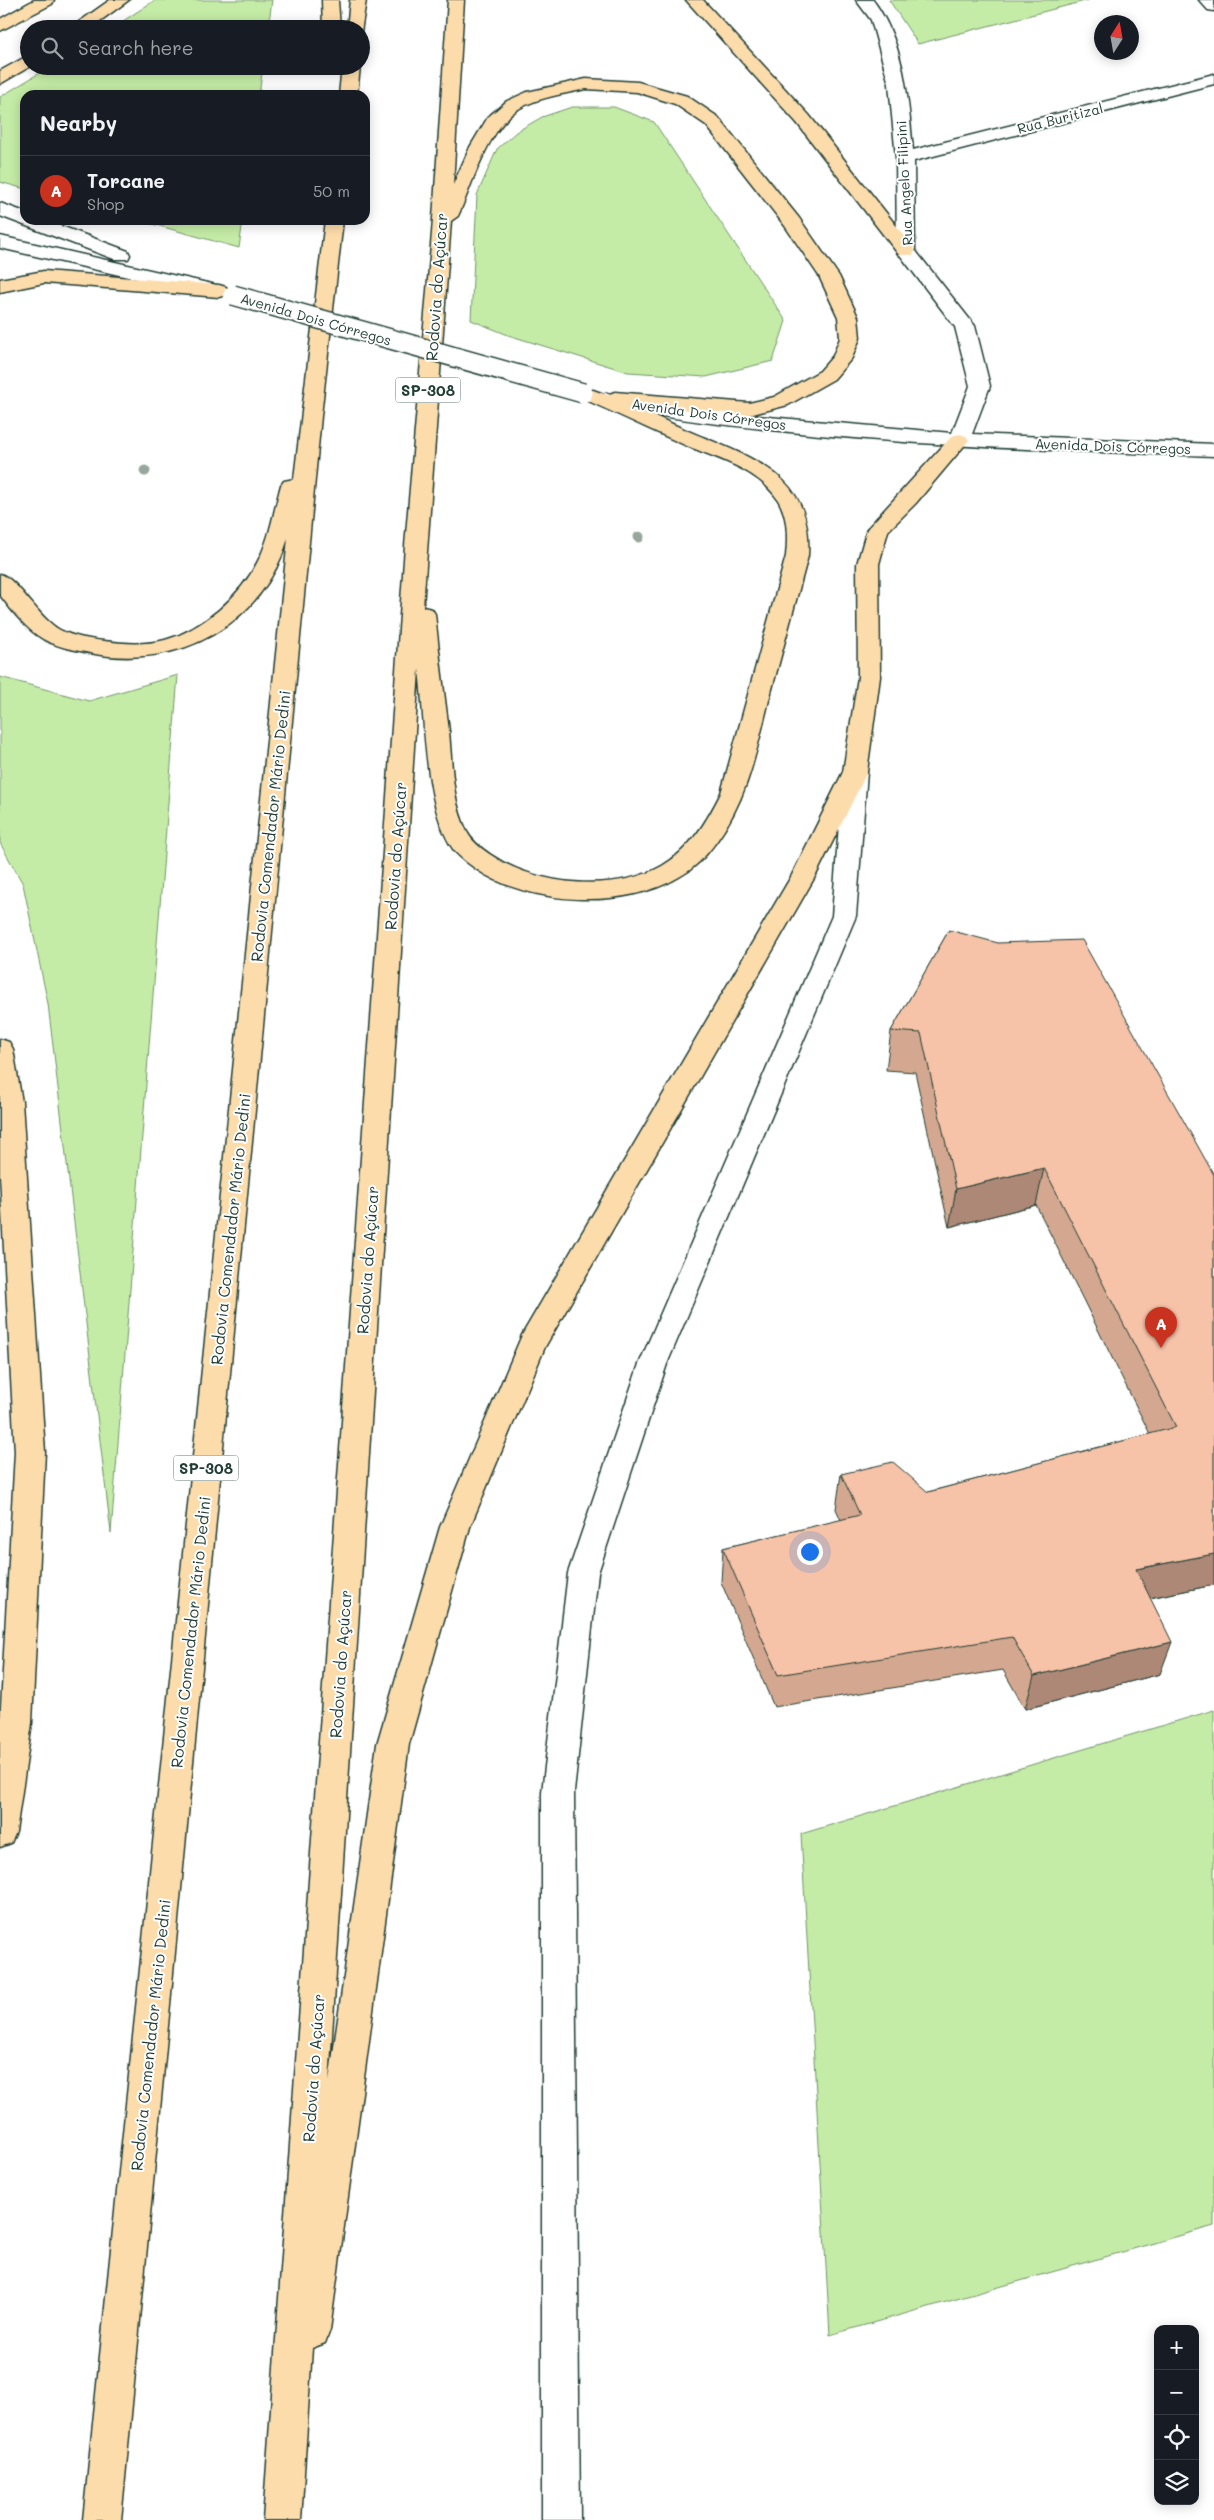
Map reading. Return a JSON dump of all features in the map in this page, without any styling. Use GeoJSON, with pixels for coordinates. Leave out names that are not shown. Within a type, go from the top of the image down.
{"type":"FeatureCollection","features":[{"type":"Feature","properties":{"kind":"highway"},"geometry":{"type":"LineString","coordinates":[[0,26],[46,0]]}},
{"type":"Feature","properties":{"kind":"highway"},"geometry":{"type":"LineString","coordinates":[[91,20],[121,0]]}},
{"type":"Feature","properties":{"kind":"highway"},"geometry":{"type":"LineString","coordinates":[[330,0],[331,20]]}},
{"type":"Feature","properties":{"kind":"highway"},"geometry":{"type":"LineString","coordinates":[[356,20],[358,0]]}},
{"type":"Feature","properties":{"kind":"highway","name":"Rodovia do Açúcar"},"geometry":{"type":"LineString","coordinates":[[284,2520],[416,546],[441,233],[456,0]]}},
{"type":"Feature","properties":{"kind":"highway"},"geometry":{"type":"LineString","coordinates":[[694,0],[803,119],[906,251]]}},
{"type":"Feature","properties":{"kind":"highway"},"geometry":{"type":"LineString","coordinates":[[0,79],[20,66]]}},
{"type":"Feature","properties":{"kind":"highway"},"geometry":{"type":"LineString","coordinates":[[335,75],[336,90]]}},
{"type":"Feature","properties":{"kind":"highway"},"geometry":{"type":"LineString","coordinates":[[349,90],[350,75]]}},
{"type":"Feature","properties":{"kind":"highway"},"geometry":{"type":"LineString","coordinates":[[441,233],[478,147],[494,121],[513,105],[533,96],[586,84],[638,87],[681,100],[712,121],[792,222],[829,276],[848,316],[850,338],[842,358],[827,375],[805,390],[781,402],[749,409],[588,395]]}},
{"type":"Feature","properties":{"kind":"highway","name":"SP-308"},"geometry":{"type":"LineString","coordinates":[[311,416],[333,225]]}},
{"type":"Feature","properties":{"kind":"highway"},"geometry":{"type":"LineString","coordinates":[[0,286],[44,277],[226,293]]}},
{"type":"Feature","properties":{"kind":"highway"},"geometry":{"type":"LineString","coordinates":[[416,546],[443,785],[449,818],[463,845],[486,866],[521,881],[565,890],[609,889],[642,882],[670,872],[694,853],[717,824],[733,793],[797,556],[799,537],[797,520],[789,502],[775,483],[744,462],[588,395]]}},
{"type":"Feature","properties":{"kind":"highway"},"geometry":{"type":"LineString","coordinates":[[0,581],[20,607],[52,634],[91,646],[133,650],[170,646],[208,628],[243,598],[269,561],[311,416]]}},
{"type":"Feature","properties":{"kind":"highway","name":"Rodovia Comendador Mário Dedini"},"geometry":{"type":"LineString","coordinates":[[102,2520],[311,416]]}},
{"type":"Feature","properties":{"kind":"highway"},"geometry":{"type":"LineString","coordinates":[[284,2520],[393,1744],[455,1527],[532,1343],[804,875],[855,772],[869,677],[868,564],[878,529],[909,498],[959,440]]}},
{"type":"Feature","properties":{"kind":"highway"},"geometry":{"type":"LineString","coordinates":[[0,1049],[9,1102],[30,1452],[16,1723],[0,1832]]}},
{"type":"Feature","properties":{"kind":"street","name":"Rua Angelo Filipini"},"geometry":{"type":"LineString","coordinates":[[864,0],[879,20],[898,84],[905,158],[906,251],[964,326],[980,386],[959,440]]}},
{"type":"Feature","properties":{"kind":"street"},"geometry":{"type":"LineString","coordinates":[[1206,0],[1214,6]]}},
{"type":"Feature","properties":{"kind":"street","name":"Rua Buritizal"},"geometry":{"type":"LineString","coordinates":[[905,158],[1214,78]]}},
{"type":"Feature","properties":{"kind":"street","name":"Avenida Dois Córregos"},"geometry":{"type":"LineString","coordinates":[[0,209],[20,217]]}},
{"type":"Feature","properties":{"kind":"street","name":"Avenida Dois Córregos"},"geometry":{"type":"LineString","coordinates":[[42,225],[226,293]]}},
{"type":"Feature","properties":{"kind":"street","name":"Avenida Dois Córregos"},"geometry":{"type":"LineString","coordinates":[[0,242],[226,293],[588,395],[668,411],[759,423],[959,440],[1214,450]]}},
{"type":"Feature","properties":{"kind":"street"},"geometry":{"type":"LineString","coordinates":[[561,2520],[558,1792],[583,1573],[653,1364],[844,916],[855,772]]}},
{"type":"Feature","properties":{"kind":"green space"},"geometry":{"type":"Polygon","coordinates":[[[155,0],[272,0],[269,20],[125,20],[155,0]]]}},
{"type":"Feature","properties":{"kind":"green space"},"geometry":{"type":"Polygon","coordinates":[[[889,0],[1089,0],[918,44],[889,0]]]}},
{"type":"Feature","properties":{"kind":"green space"},"geometry":{"type":"Polygon","coordinates":[[[36,75],[262,75],[260,90],[20,90],[20,188],[0,182],[0,97],[36,75]]]}},
{"type":"Feature","properties":{"kind":"green space"},"geometry":{"type":"Polygon","coordinates":[[[572,107],[614,107],[654,122],[786,321],[773,361],[706,377],[628,372],[508,335],[471,320],[477,195],[497,149],[516,132],[542,117],[572,107]]]}},
{"type":"Feature","properties":{"kind":"green space"},"geometry":{"type":"Polygon","coordinates":[[[156,225],[242,225],[239,248],[156,225]]]}},
{"type":"Feature","properties":{"kind":"green space"},"geometry":{"type":"Polygon","coordinates":[[[178,675],[111,1533],[48,1004],[23,884],[0,843],[0,677],[89,701],[178,675]]]}},
{"type":"Feature","properties":{"kind":"green space"},"geometry":{"type":"Polygon","coordinates":[[[1214,1710],[1214,2226],[830,2335],[801,1834],[1214,1710]]]}},
{"type":"Feature","properties":{"kind":"building"},"geometry":{"type":"Polygon","coordinates":[[[949,930],[998,943],[1082,940],[1214,1175],[1214,1554],[1136,1569],[1172,1642],[1034,1676],[1012,1637],[778,1675],[723,1548],[860,1515],[841,1474],[893,1462],[928,1492],[1176,1427],[1044,1168],[956,1189],[921,1033],[891,1031],[949,930]]]}},
{"type":"Feature","properties":{"kind":"place","name":"Torcane"},"geometry":{"type":"Point","coordinates":[1161,1348]}}]}
